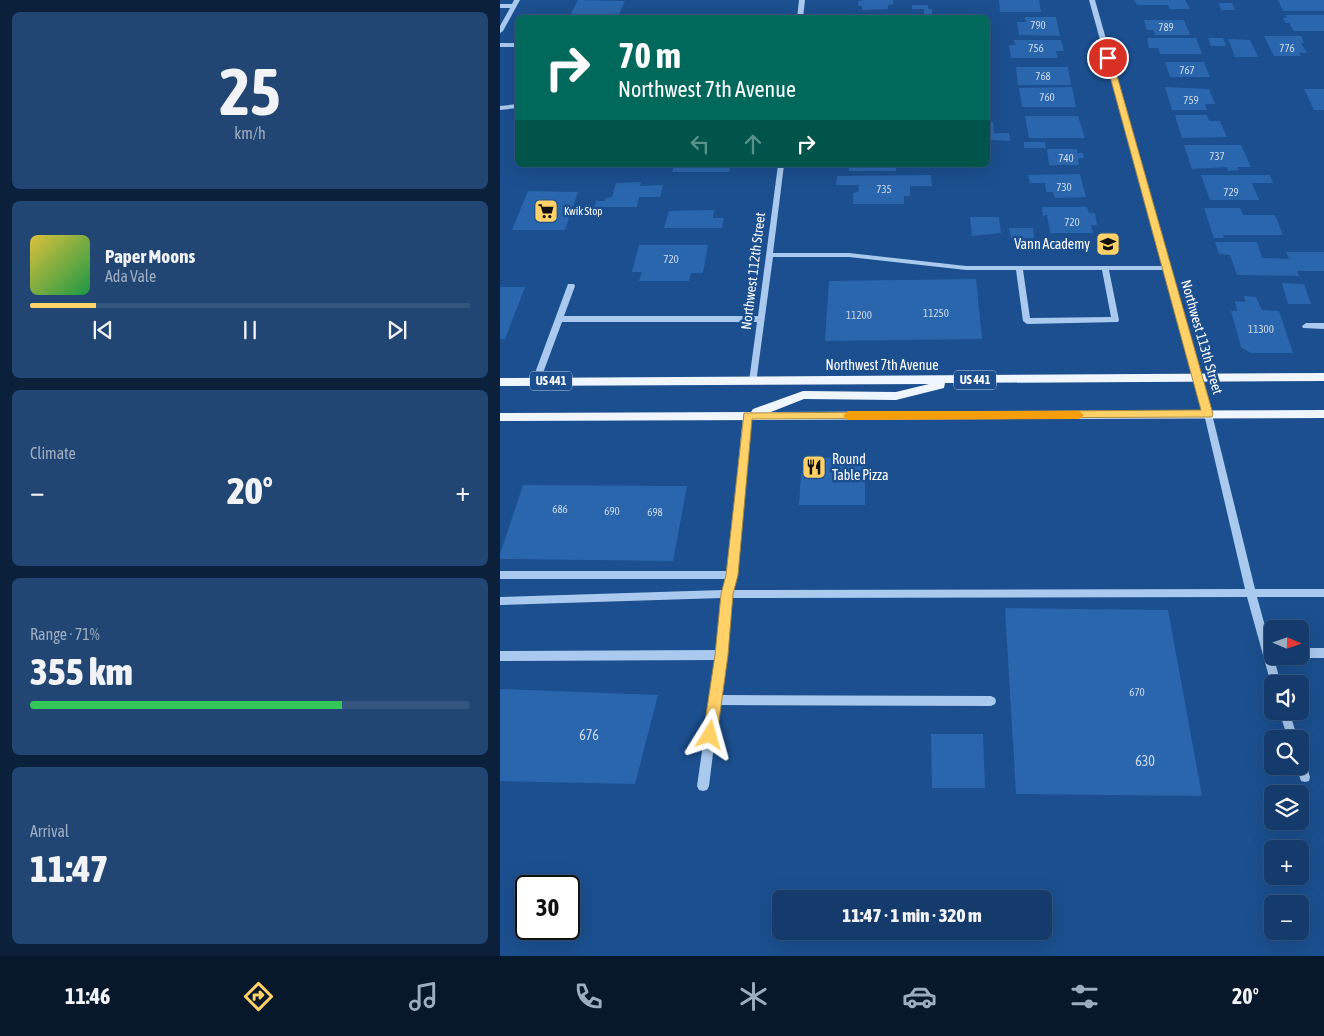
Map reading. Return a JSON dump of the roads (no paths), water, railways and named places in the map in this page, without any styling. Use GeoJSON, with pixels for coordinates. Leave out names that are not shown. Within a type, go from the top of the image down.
{"type":"FeatureCollection","features":[{"type":"Feature","properties":{"kind":"main road","name":"Northwest 7th Avenue"},"geometry":{"type":"LineString","coordinates":[[500,382],[1324,377]]}},
{"type":"Feature","properties":{"kind":"main road"},"geometry":{"type":"LineString","coordinates":[[747,415],[802,395],[896,396],[960,380]]}},
{"type":"Feature","properties":{"kind":"main road"},"geometry":{"type":"LineString","coordinates":[[500,417],[1324,414]]}},
{"type":"Feature","properties":{"kind":"street"},"geometry":{"type":"LineString","coordinates":[[800,15],[802,0]]}},
{"type":"Feature","properties":{"kind":"street","name":"Northwest 113th Street"},"geometry":{"type":"LineString","coordinates":[[1092,0],[1208,414],[1251,593],[1264,636]]}},
{"type":"Feature","properties":{"kind":"street"},"geometry":{"type":"LineString","coordinates":[[500,6],[515,3]]}},
{"type":"Feature","properties":{"kind":"street"},"geometry":{"type":"LineString","coordinates":[[500,31],[515,3]]}},
{"type":"Feature","properties":{"kind":"street"},"geometry":{"type":"LineString","coordinates":[[500,45],[515,45]]}},
{"type":"Feature","properties":{"kind":"street"},"geometry":{"type":"LineString","coordinates":[[500,108],[515,106]]}},
{"type":"Feature","properties":{"kind":"street","name":"Northwest 112th Street"},"geometry":{"type":"LineString","coordinates":[[752,381],[780,167]]}},
{"type":"Feature","properties":{"kind":"street"},"geometry":{"type":"LineString","coordinates":[[769,255],[848,255],[966,268],[1167,268]]}},
{"type":"Feature","properties":{"kind":"street"},"geometry":{"type":"LineString","coordinates":[[1019,268],[1027,321],[1115,320],[1105,268]]}},
{"type":"Feature","properties":{"kind":"street"},"geometry":{"type":"LineString","coordinates":[[536,381],[571,286]]}},
{"type":"Feature","properties":{"kind":"street"},"geometry":{"type":"LineString","coordinates":[[558,319],[760,319]]}},
{"type":"Feature","properties":{"kind":"street"},"geometry":{"type":"LineString","coordinates":[[1306,326],[1324,326]]}},
{"type":"Feature","properties":{"kind":"street"},"geometry":{"type":"LineString","coordinates":[[703,786],[721,655],[727,594],[732,575],[747,415]]}},
{"type":"Feature","properties":{"kind":"street"},"geometry":{"type":"LineString","coordinates":[[500,575],[732,575]]}},
{"type":"Feature","properties":{"kind":"street"},"geometry":{"type":"LineString","coordinates":[[500,601],[727,594],[1324,593]]}},
{"type":"Feature","properties":{"kind":"street"},"geometry":{"type":"LineString","coordinates":[[1309,653],[1324,653]]}},
{"type":"Feature","properties":{"kind":"street"},"geometry":{"type":"LineString","coordinates":[[500,656],[721,655]]}},
{"type":"Feature","properties":{"kind":"street"},"geometry":{"type":"LineString","coordinates":[[715,700],[991,701]]}},
{"type":"Feature","properties":{"kind":"place","name":"Kwik Stop"},"geometry":{"type":"Point","coordinates":[546,211]}},
{"type":"Feature","properties":{"kind":"place","name":"Vann Academy"},"geometry":{"type":"Point","coordinates":[1108,244]}},
{"type":"Feature","properties":{"kind":"place","name":"Round Table Pizza"},"geometry":{"type":"Point","coordinates":[814,467]}}]}
